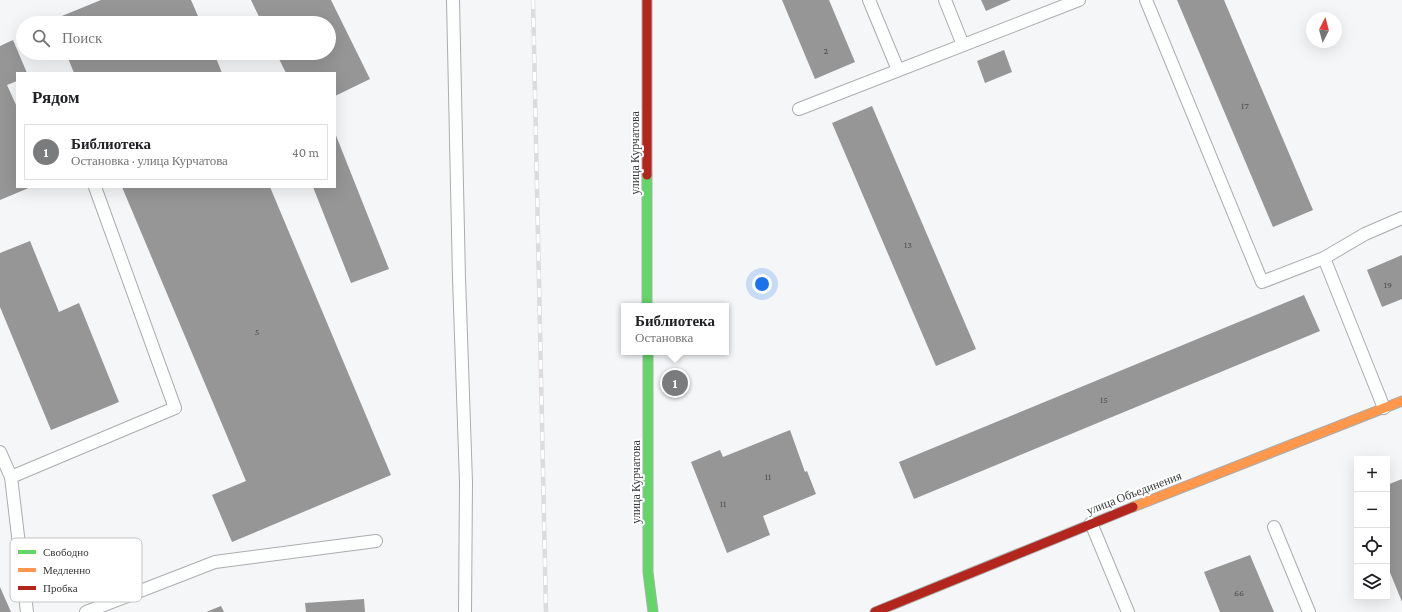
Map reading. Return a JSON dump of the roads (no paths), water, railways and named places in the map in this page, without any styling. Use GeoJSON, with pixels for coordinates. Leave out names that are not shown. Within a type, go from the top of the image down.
{"type":"FeatureCollection","features":[{"type":"Feature","properties":{"kind":"street","name":"улица Курчатова"},"geometry":{"type":"LineString","coordinates":[[647,0],[648,303]]}},
{"type":"Feature","properties":{"kind":"street","name":"улица Курчатова"},"geometry":{"type":"LineString","coordinates":[[648,355],[648,572],[653,612]]}},
{"type":"Feature","properties":{"kind":"street","name":"улица Объединения"},"geometry":{"type":"LineString","coordinates":[[875,612],[1091,523],[1402,400]]}},
{"type":"Feature","properties":{"kind":"lane"},"geometry":{"type":"LineString","coordinates":[[453,0],[459,278],[466,482],[465,612]]}},
{"type":"Feature","properties":{"kind":"lane"},"geometry":{"type":"LineString","coordinates":[[869,0],[898,70]]}},
{"type":"Feature","properties":{"kind":"lane"},"geometry":{"type":"LineString","coordinates":[[945,0],[963,45]]}},
{"type":"Feature","properties":{"kind":"lane"},"geometry":{"type":"LineString","coordinates":[[799,108],[1079,0]]}},
{"type":"Feature","properties":{"kind":"lane"},"geometry":{"type":"LineString","coordinates":[[1146,0],[1262,282],[1324,258],[1365,234],[1402,218]]}},
{"type":"Feature","properties":{"kind":"lane"},"geometry":{"type":"LineString","coordinates":[[11,477],[175,408],[95,188]]}},
{"type":"Feature","properties":{"kind":"lane"},"geometry":{"type":"LineString","coordinates":[[1324,258],[1384,408]]}},
{"type":"Feature","properties":{"kind":"lane"},"geometry":{"type":"LineString","coordinates":[[0,452],[11,477],[18,538]]}},
{"type":"Feature","properties":{"kind":"lane"},"geometry":{"type":"LineString","coordinates":[[1091,523],[1128,612]]}},
{"type":"Feature","properties":{"kind":"lane"},"geometry":{"type":"LineString","coordinates":[[1274,527],[1309,612]]}},
{"type":"Feature","properties":{"kind":"lane"},"geometry":{"type":"LineString","coordinates":[[142,590],[215,562],[376,541]]}},
{"type":"Feature","properties":{"kind":"lane"},"geometry":{"type":"LineString","coordinates":[[26,602],[27,612]]}},
{"type":"Feature","properties":{"kind":"lane"},"geometry":{"type":"LineString","coordinates":[[86,612],[112,602]]}},
{"type":"Feature","properties":{"kind":"railway"},"geometry":{"type":"LineString","coordinates":[[533,0],[546,612]]}},
{"type":"Feature","properties":{"kind":"place","name":"Библиотека"},"geometry":{"type":"Point","coordinates":[675,383]}}]}
